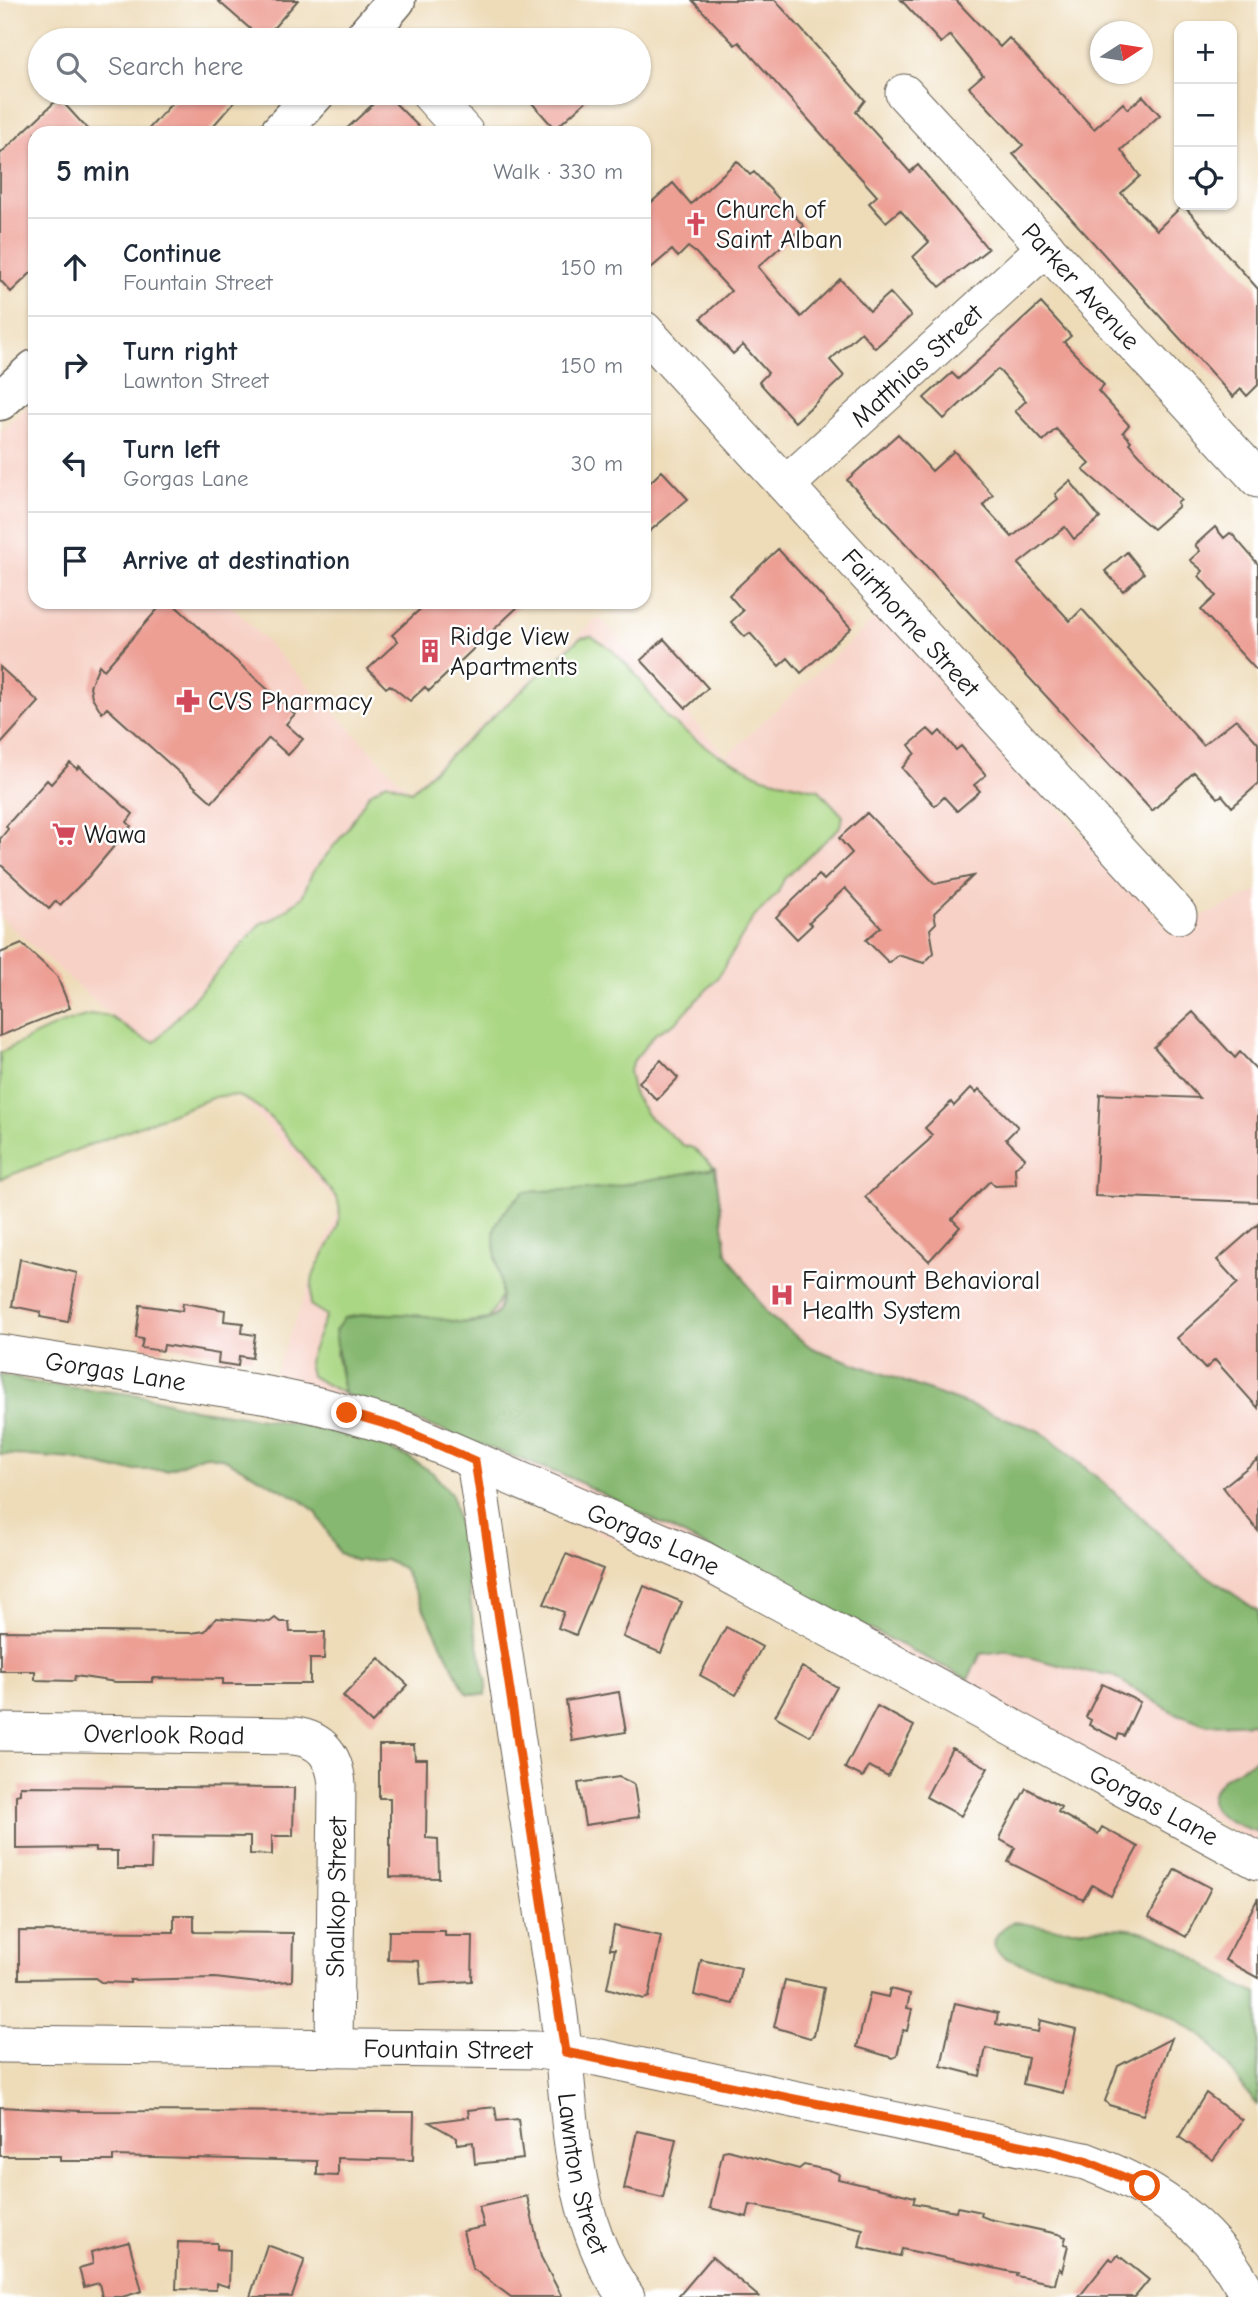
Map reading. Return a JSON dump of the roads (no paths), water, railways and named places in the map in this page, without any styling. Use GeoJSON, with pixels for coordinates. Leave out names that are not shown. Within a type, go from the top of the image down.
{"type":"FeatureCollection","features":[{"type":"Feature","properties":{"kind":"main road"},"geometry":{"type":"LineString","coordinates":[[377,28],[396,0]]}},
{"type":"Feature","properties":{"kind":"main road"},"geometry":{"type":"LineString","coordinates":[[285,126],[305,105]]}},
{"type":"Feature","properties":{"kind":"main road"},"geometry":{"type":"LineString","coordinates":[[0,401],[28,375]]}},
{"type":"Feature","properties":{"kind":"street","name":"Parker Avenue"},"geometry":{"type":"LineString","coordinates":[[904,93],[1258,479]]}},
{"type":"Feature","properties":{"kind":"street"},"geometry":{"type":"LineString","coordinates":[[440,105],[459,126]]}},
{"type":"Feature","properties":{"kind":"street","name":"Matthias Street"},"geometry":{"type":"LineString","coordinates":[[786,485],[1046,247]]}},
{"type":"Feature","properties":{"kind":"street","name":"Fairthorne Street"},"geometry":{"type":"LineString","coordinates":[[651,338],[1178,915]]}},
{"type":"Feature","properties":{"kind":"street","name":"Gorgas Lane"},"geometry":{"type":"LineString","coordinates":[[0,1353],[324,1407],[402,1429],[617,1521],[739,1578],[1258,1861]]}},
{"type":"Feature","properties":{"kind":"street","name":"Lawnton Street"},"geometry":{"type":"LineString","coordinates":[[475,1461],[565,2052],[586,2214],[606,2264],[626,2297]]}},
{"type":"Feature","properties":{"kind":"street","name":"Overlook Road"},"geometry":{"type":"LineString","coordinates":[[0,1732],[294,1735],[316,1741],[325,1750]]}},
{"type":"Feature","properties":{"kind":"street","name":"Shalkop Street"},"geometry":{"type":"LineString","coordinates":[[325,1750],[332,1759],[337,1785],[334,2048]]}},
{"type":"Feature","properties":{"kind":"street","name":"Fountain Street"},"geometry":{"type":"LineString","coordinates":[[0,2044],[565,2052],[1085,2161],[1145,2186],[1174,2206],[1224,2257],[1248,2297]]}},
{"type":"Feature","properties":{"kind":"place","name":"Church of Saint Alban"},"geometry":{"type":"Point","coordinates":[696,224]}},
{"type":"Feature","properties":{"kind":"place","name":"Ridge View Apartments"},"geometry":{"type":"Point","coordinates":[430,651]}},
{"type":"Feature","properties":{"kind":"place","name":"CVS Pharmacy"},"geometry":{"type":"Point","coordinates":[188,701]}},
{"type":"Feature","properties":{"kind":"place","name":"Wawa"},"geometry":{"type":"Point","coordinates":[64,834]}},
{"type":"Feature","properties":{"kind":"place","name":"Fairmount Behavioral Health System"},"geometry":{"type":"Point","coordinates":[782,1295]}}]}
